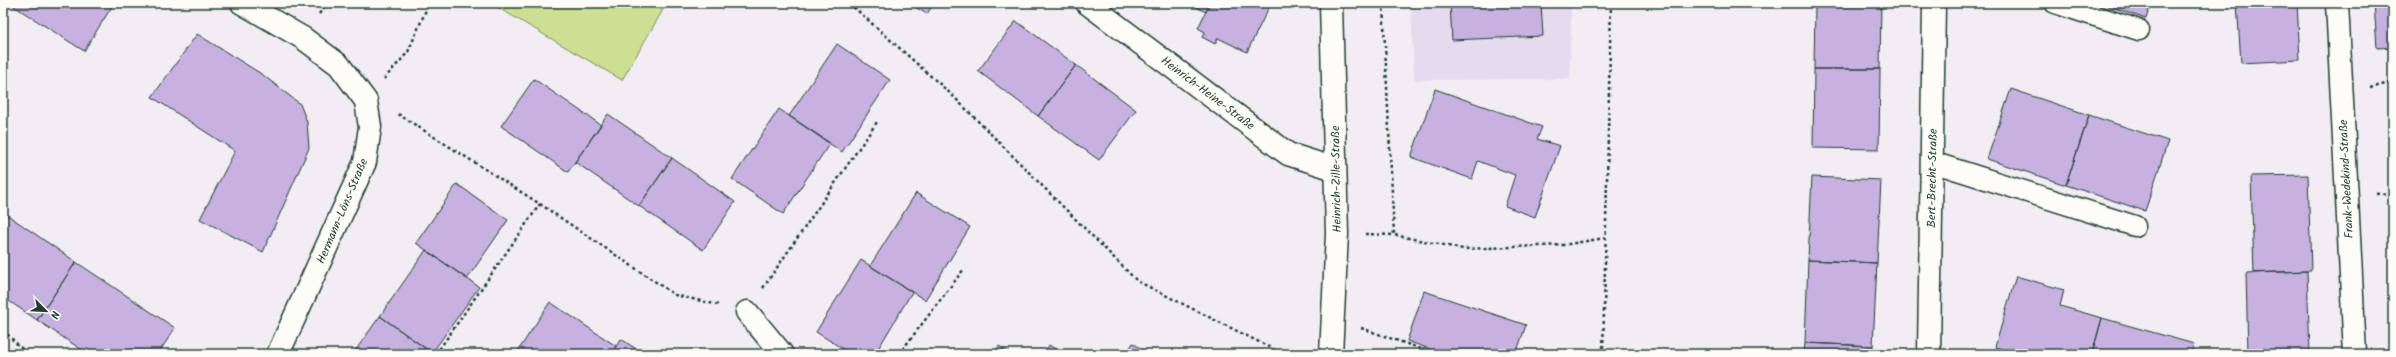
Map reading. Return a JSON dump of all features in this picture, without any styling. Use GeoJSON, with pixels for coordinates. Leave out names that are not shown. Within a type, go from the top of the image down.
{"type":"FeatureCollection","features":[{"type":"Feature","properties":{"kind":"street","name":"Hermann-Löns-Straße"},"geometry":{"type":"LineString","coordinates":[[242,3],[303,38],[339,65],[366,101],[370,127],[366,162],[278,354]]}},
{"type":"Feature","properties":{"kind":"street","name":"Heinrich-Heine-Straße"},"geometry":{"type":"LineString","coordinates":[[1087,3],[1288,154],[1335,169]]}},
{"type":"Feature","properties":{"kind":"street","name":"Heinrich-Zille-Straße"},"geometry":{"type":"LineString","coordinates":[[1331,3],[1337,234],[1331,354]]}},
{"type":"Feature","properties":{"kind":"street","name":"Bert-Brecht-Straße"},"geometry":{"type":"LineString","coordinates":[[1929,354],[1934,3]]}},
{"type":"Feature","properties":{"kind":"street","name":"Frank-Wedekind-Straße"},"geometry":{"type":"LineString","coordinates":[[2337,3],[2355,354]]}},
{"type":"Feature","properties":{"kind":"street"},"geometry":{"type":"LineString","coordinates":[[747,312],[782,354]]}},
{"type":"Feature","properties":{"kind":"lane"},"geometry":{"type":"LineString","coordinates":[[2055,3],[2140,30]]}},
{"type":"Feature","properties":{"kind":"lane"},"geometry":{"type":"LineString","coordinates":[[1932,162],[2135,226]]}},
{"type":"Feature","properties":{"kind":"path"},"geometry":{"type":"LineString","coordinates":[[429,3],[408,52],[366,101],[405,117],[540,204],[675,295],[747,312],[877,122]]}},
{"type":"Feature","properties":{"kind":"path"},"geometry":{"type":"LineString","coordinates":[[849,3],[952,94],[1137,281],[1283,354]]}},
{"type":"Feature","properties":{"kind":"path"},"geometry":{"type":"LineString","coordinates":[[1383,3],[1394,235]]}},
{"type":"Feature","properties":{"kind":"path"},"geometry":{"type":"LineString","coordinates":[[1603,354],[1611,3]]}},
{"type":"Feature","properties":{"kind":"path"},"geometry":{"type":"LineString","coordinates":[[436,354],[540,204]]}},
{"type":"Feature","properties":{"kind":"path"},"geometry":{"type":"LineString","coordinates":[[1337,234],[1394,235],[1463,249],[1563,245],[1605,238]]}},
{"type":"Feature","properties":{"kind":"path"},"geometry":{"type":"LineString","coordinates":[[899,354],[964,269]]}},
{"type":"Feature","properties":{"kind":"path"},"geometry":{"type":"LineString","coordinates":[[1333,318],[1436,354]]}},
{"type":"Feature","properties":{"kind":"path"},"geometry":{"type":"LineString","coordinates":[[3,330],[27,354]]}},
{"type":"Feature","properties":{"kind":"shaded area"},"geometry":{"type":"Polygon","coordinates":[[[1411,3],[1571,3],[1570,79],[1414,80],[1411,3]]]}},
{"type":"Feature","properties":{"kind":"green space"},"geometry":{"type":"Polygon","coordinates":[[[490,3],[667,3],[622,80],[490,3]]]}},
{"type":"Feature","properties":{"kind":"building"},"geometry":{"type":"Polygon","coordinates":[[[9,3],[114,3],[84,51],[9,3]]]}},
{"type":"Feature","properties":{"kind":"building"},"geometry":{"type":"Polygon","coordinates":[[[908,3],[934,3],[927,14],[908,3]]]}},
{"type":"Feature","properties":{"kind":"building"},"geometry":{"type":"Polygon","coordinates":[[[1188,3],[1210,3],[1206,12],[1188,3]]]}},
{"type":"Feature","properties":{"kind":"building"},"geometry":{"type":"Polygon","coordinates":[[[1210,3],[1262,3],[1269,7],[1247,52],[1218,38],[1215,44],[1202,37],[1205,32],[1198,28],[1210,3]]]}},
{"type":"Feature","properties":{"kind":"building"},"geometry":{"type":"Polygon","coordinates":[[[1450,3],[1541,3],[1543,36],[1452,40],[1450,3]]]}},
{"type":"Feature","properties":{"kind":"building"},"geometry":{"type":"Polygon","coordinates":[[[1815,3],[1881,3],[1880,69],[1814,69],[1815,3]]]}},
{"type":"Feature","properties":{"kind":"building"},"geometry":{"type":"Polygon","coordinates":[[[2100,3],[2151,3],[2146,19],[2100,3]]]}},
{"type":"Feature","properties":{"kind":"building"},"geometry":{"type":"Polygon","coordinates":[[[2237,3],[2297,3],[2300,60],[2241,63],[2237,3]]]}},
{"type":"Feature","properties":{"kind":"building"},"geometry":{"type":"Polygon","coordinates":[[[2374,3],[2393,3],[2393,47],[2377,48],[2374,3]]]}},
{"type":"Feature","properties":{"kind":"building"},"geometry":{"type":"Polygon","coordinates":[[[1016,21],[1076,65],[1038,116],[978,71],[1016,21]]]}},
{"type":"Feature","properties":{"kind":"building"},"geometry":{"type":"Polygon","coordinates":[[[197,34],[263,75],[300,104],[307,122],[309,148],[263,252],[200,219],[235,151],[152,97],[197,34]]]}},
{"type":"Feature","properties":{"kind":"building"},"geometry":{"type":"Polygon","coordinates":[[[837,44],[890,80],[842,152],[789,116],[837,44]]]}},
{"type":"Feature","properties":{"kind":"building"},"geometry":{"type":"Polygon","coordinates":[[[1076,65],[1136,110],[1099,160],[1038,116],[1076,65]]]}},
{"type":"Feature","properties":{"kind":"building"},"geometry":{"type":"Polygon","coordinates":[[[1814,69],[1880,69],[1879,149],[1813,148],[1814,69]]]}},
{"type":"Feature","properties":{"kind":"building"},"geometry":{"type":"Polygon","coordinates":[[[534,79],[601,125],[568,172],[501,126],[534,79]]]}},
{"type":"Feature","properties":{"kind":"building"},"geometry":{"type":"Polygon","coordinates":[[[1435,89],[1542,127],[1537,139],[1560,146],[1535,217],[1505,206],[1515,175],[1478,161],[1472,179],[1411,157],[1435,89]]]}},
{"type":"Feature","properties":{"kind":"building"},"geometry":{"type":"Polygon","coordinates":[[[2011,89],[2089,115],[2066,185],[1987,159],[2011,89]]]}},
{"type":"Feature","properties":{"kind":"building"},"geometry":{"type":"Polygon","coordinates":[[[779,109],[830,143],[783,214],[732,179],[779,109]]]}},
{"type":"Feature","properties":{"kind":"building"},"geometry":{"type":"Polygon","coordinates":[[[608,114],[672,158],[639,206],[575,162],[608,114]]]}},
{"type":"Feature","properties":{"kind":"building"},"geometry":{"type":"Polygon","coordinates":[[[2089,115],[2168,141],[2145,211],[2066,185],[2089,115]]]}},
{"type":"Feature","properties":{"kind":"building"},"geometry":{"type":"Polygon","coordinates":[[[672,158],[735,202],[703,250],[639,206],[672,158]]]}},
{"type":"Feature","properties":{"kind":"building"},"geometry":{"type":"Polygon","coordinates":[[[2308,175],[2311,271],[2254,273],[2251,176],[2308,175]]]}},
{"type":"Feature","properties":{"kind":"building"},"geometry":{"type":"Polygon","coordinates":[[[1812,177],[1881,180],[1877,263],[1808,260],[1812,177]]]}},
{"type":"Feature","properties":{"kind":"building"},"geometry":{"type":"Polygon","coordinates":[[[457,184],[508,220],[467,279],[416,243],[457,184]]]}},
{"type":"Feature","properties":{"kind":"building"},"geometry":{"type":"Polygon","coordinates":[[[916,193],[970,227],[925,300],[870,266],[916,193]]]}},
{"type":"Feature","properties":{"kind":"building"},"geometry":{"type":"Polygon","coordinates":[[[3,212],[76,262],[37,320],[3,297],[3,212]]]}},
{"type":"Feature","properties":{"kind":"building"},"geometry":{"type":"Polygon","coordinates":[[[426,250],[479,287],[432,353],[380,316],[426,250]]]}},
{"type":"Feature","properties":{"kind":"building"},"geometry":{"type":"Polygon","coordinates":[[[861,260],[912,292],[875,354],[851,354],[816,332],[861,260]]]}},
{"type":"Feature","properties":{"kind":"building"},"geometry":{"type":"Polygon","coordinates":[[[1808,260],[1877,263],[1873,346],[1805,343],[1808,260]]]}},
{"type":"Feature","properties":{"kind":"building"},"geometry":{"type":"Polygon","coordinates":[[[76,262],[175,328],[158,354],[88,354],[37,320],[76,262]]]}},
{"type":"Feature","properties":{"kind":"building"},"geometry":{"type":"Polygon","coordinates":[[[2307,271],[2310,354],[2248,354],[2246,273],[2307,271]]]}},
{"type":"Feature","properties":{"kind":"building"},"geometry":{"type":"Polygon","coordinates":[[[2016,276],[2064,290],[2060,306],[2102,318],[2092,354],[2019,354],[1995,347],[2016,276]]]}},
{"type":"Feature","properties":{"kind":"building"},"geometry":{"type":"Polygon","coordinates":[[[1424,291],[1526,325],[1516,354],[1444,354],[1407,341],[1424,291]]]}},
{"type":"Feature","properties":{"kind":"building"},"geometry":{"type":"Polygon","coordinates":[[[550,302],[616,346],[611,354],[516,354],[550,302]]]}},
{"type":"Feature","properties":{"kind":"building"},"geometry":{"type":"Polygon","coordinates":[[[380,316],[432,353],[353,354],[380,316]]]}},
{"type":"Feature","properties":{"kind":"building"},"geometry":{"type":"Polygon","coordinates":[[[2102,318],[2194,344],[2191,354],[2092,354],[2102,318]]]}},
{"type":"Feature","properties":{"kind":"building"},"geometry":{"type":"Polygon","coordinates":[[[621,339],[644,354],[611,354],[621,339]]]}},
{"type":"Feature","properties":{"kind":"building"},"geometry":{"type":"Polygon","coordinates":[[[1133,343],[1149,354],[1126,354],[1133,343]]]}},
{"type":"Feature","properties":{"kind":"building"},"geometry":{"type":"Polygon","coordinates":[[[1805,343],[1873,346],[1873,354],[1804,354],[1805,343]]]}},
{"type":"Feature","properties":{"kind":"building"},"geometry":{"type":"Polygon","coordinates":[[[1049,345],[1063,354],[1044,354],[1049,345]]]}},
{"type":"Feature","properties":{"kind":"building"},"geometry":{"type":"Polygon","coordinates":[[[999,346],[1012,354],[994,354],[999,346]]]}}]}
